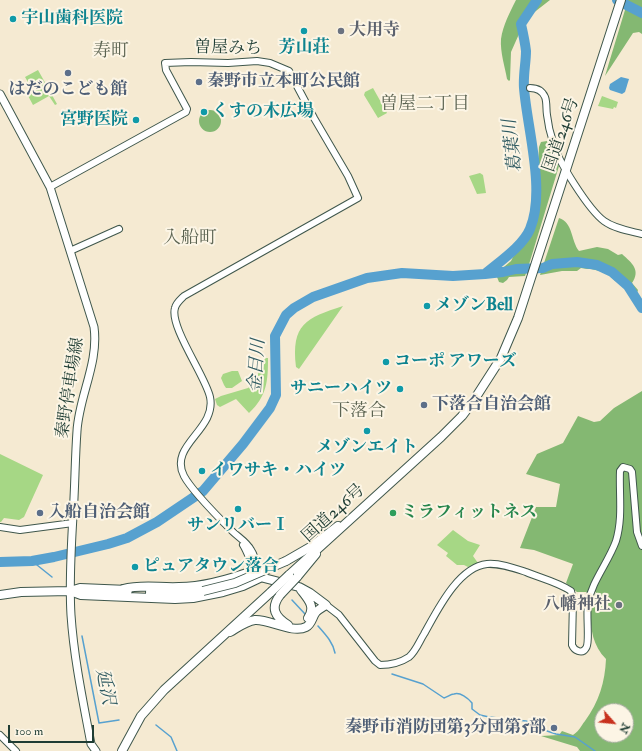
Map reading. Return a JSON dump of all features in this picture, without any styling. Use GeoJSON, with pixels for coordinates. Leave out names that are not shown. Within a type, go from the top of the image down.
{"type":"FeatureCollection","features":[{"type":"Feature","properties":{"kind":"main road","name":"国道246号"},"geometry":{"type":"LineString","coordinates":[[122,751],[141,716],[178,675],[271,592],[293,576],[327,540],[442,437],[474,400],[501,358],[518,318],[621,0]]}},
{"type":"Feature","properties":{"kind":"main road","name":"秦野停車場線"},"geometry":{"type":"LineString","coordinates":[[0,94],[50,187],[93,321],[95,338],[92,364],[79,414],[70,591],[73,638],[91,747],[96,751]]}},
{"type":"Feature","properties":{"kind":"main road"},"geometry":{"type":"LineString","coordinates":[[0,595],[21,592],[70,591],[80,588],[160,592],[203,591],[234,583],[286,561],[312,546],[367,504]]}},
{"type":"Feature","properties":{"kind":"main road"},"geometry":{"type":"LineString","coordinates":[[123,589],[134,586],[180,588],[210,584],[255,570],[262,577],[289,586],[299,587],[326,605],[317,611],[309,624],[301,628],[284,627],[262,620],[254,620],[219,639]]}},
{"type":"Feature","properties":{"kind":"main road"},"geometry":{"type":"LineString","coordinates":[[292,627],[280,620],[275,612],[275,604],[293,576]]}},
{"type":"Feature","properties":{"kind":"main road"},"geometry":{"type":"LineString","coordinates":[[70,591],[80,595],[176,599],[193,598],[224,592],[243,586],[262,577]]}},
{"type":"Feature","properties":{"kind":"main road"},"geometry":{"type":"LineString","coordinates":[[299,587],[310,601],[312,609],[312,614],[301,628]]}},
{"type":"Feature","properties":{"kind":"street","name":"曽屋みち"},"geometry":{"type":"LineString","coordinates":[[50,187],[186,112],[187,109],[166,70],[164,63],[191,62],[228,63],[257,61],[270,63],[289,71],[314,118],[348,176],[358,198],[184,296],[175,307],[177,325],[185,345],[206,387],[210,397],[211,406],[210,415],[205,424],[186,448],[182,458],[183,475],[206,503],[251,549],[256,564],[255,570]]}},
{"type":"Feature","properties":{"kind":"street"},"geometry":{"type":"LineString","coordinates":[[530,88],[536,88],[545,98],[553,144],[566,170],[595,214],[605,222],[615,227],[642,234]]}},
{"type":"Feature","properties":{"kind":"street"},"geometry":{"type":"LineString","coordinates":[[70,251],[119,229]]}},
{"type":"Feature","properties":{"kind":"street"},"geometry":{"type":"LineString","coordinates":[[326,605],[339,615],[375,661],[380,665],[396,663],[402,661],[413,653],[437,611],[460,579],[469,570],[486,564],[494,564],[525,572],[563,586],[571,591],[573,600],[572,645],[576,650],[581,652],[587,647],[588,641],[588,602],[592,590],[616,541],[621,509],[620,471],[623,467],[630,469],[632,472],[637,532],[642,546]]}},
{"type":"Feature","properties":{"kind":"street"},"geometry":{"type":"LineString","coordinates":[[0,527],[20,530],[73,523]]}},
{"type":"Feature","properties":{"kind":"street"},"geometry":{"type":"LineString","coordinates":[[0,735],[16,751]]}},
{"type":"Feature","properties":{"kind":"green space"},"geometry":{"type":"Polygon","coordinates":[[[516,0],[550,0],[532,14],[519,34],[511,52],[509,81],[507,79],[501,49],[501,39],[505,24],[516,0]]]}},
{"type":"Feature","properties":{"kind":"green space"},"geometry":{"type":"Polygon","coordinates":[[[628,0],[642,0],[642,34],[639,32],[633,33],[605,76],[628,0]]]}},
{"type":"Feature","properties":{"kind":"green space"},"geometry":{"type":"Polygon","coordinates":[[[38,70],[57,104],[55,105],[49,96],[33,105],[26,92],[32,89],[25,77],[38,70]]]}},
{"type":"Feature","properties":{"kind":"green space"},"geometry":{"type":"Polygon","coordinates":[[[373,88],[387,113],[378,118],[364,95],[365,92],[373,88]]]}},
{"type":"Feature","properties":{"kind":"green space"},"geometry":{"type":"Polygon","coordinates":[[[602,96],[618,102],[616,108],[614,107],[613,109],[598,106],[602,96]]]}},
{"type":"Feature","properties":{"kind":"green space"},"geometry":{"type":"Polygon","coordinates":[[[210,110],[218,113],[221,121],[218,129],[210,132],[202,129],[199,121],[202,113],[210,110]]]}},
{"type":"Feature","properties":{"kind":"green space"},"geometry":{"type":"Polygon","coordinates":[[[547,141],[559,166],[527,271],[525,276],[509,277],[503,283],[499,282],[497,277],[498,272],[511,261],[527,242],[533,229],[541,199],[538,165],[539,147],[541,142],[547,141]]]}},
{"type":"Feature","properties":{"kind":"green space"},"geometry":{"type":"Polygon","coordinates":[[[480,173],[483,175],[486,193],[477,194],[469,176],[480,173]]]}},
{"type":"Feature","properties":{"kind":"green space"},"geometry":{"type":"Polygon","coordinates":[[[559,218],[567,223],[579,251],[597,247],[608,249],[618,255],[622,254],[629,260],[634,267],[636,274],[632,283],[638,290],[636,296],[614,280],[608,273],[591,269],[581,268],[577,271],[562,271],[540,275],[559,218]]]}},
{"type":"Feature","properties":{"kind":"green space"},"geometry":{"type":"Polygon","coordinates":[[[343,306],[299,369],[296,367],[296,341],[299,332],[304,325],[319,315],[343,306]]]}},
{"type":"Feature","properties":{"kind":"green space"},"geometry":{"type":"Polygon","coordinates":[[[268,358],[268,366],[265,388],[260,400],[249,413],[236,399],[220,407],[217,405],[215,399],[248,388],[252,385],[258,376],[261,362],[268,358]]]}},
{"type":"Feature","properties":{"kind":"green space"},"geometry":{"type":"Polygon","coordinates":[[[238,371],[242,381],[232,388],[226,388],[221,378],[223,374],[238,371]]]}},
{"type":"Feature","properties":{"kind":"green space"},"geometry":{"type":"Polygon","coordinates":[[[642,391],[642,751],[580,751],[577,747],[541,736],[559,735],[562,731],[573,735],[579,730],[594,707],[594,743],[634,743],[634,703],[596,703],[603,684],[606,659],[595,643],[592,631],[591,609],[596,592],[577,592],[566,583],[573,564],[534,550],[520,548],[536,507],[556,507],[560,484],[526,474],[537,454],[563,443],[578,416],[594,422],[600,421],[614,408],[642,391]]]}},
{"type":"Feature","properties":{"kind":"green space"},"geometry":{"type":"Polygon","coordinates":[[[0,454],[43,475],[24,517],[19,520],[4,518],[0,522],[0,454]]]}},
{"type":"Feature","properties":{"kind":"green space"},"geometry":{"type":"Polygon","coordinates":[[[453,530],[468,541],[480,545],[473,556],[478,563],[468,567],[464,565],[457,565],[446,556],[448,553],[437,545],[453,530]]]}},
{"type":"Feature","properties":{"kind":"water"},"geometry":{"type":"Polygon","coordinates":[[[621,77],[629,79],[625,92],[622,94],[610,90],[610,84],[621,77]]]}},
{"type":"Feature","properties":{"kind":"waterway","name":"葛葉川"},"geometry":{"type":"LineString","coordinates":[[485,274],[522,242],[530,229],[534,214],[536,178],[524,88],[526,51],[521,24],[537,0]]}},
{"type":"Feature","properties":{"kind":"waterway","name":"葛葉川"},"geometry":{"type":"LineString","coordinates":[[617,0],[642,13]]}},
{"type":"Feature","properties":{"kind":"waterway","name":"金目川"},"geometry":{"type":"LineString","coordinates":[[0,562],[32,561],[54,557],[127,538],[157,522],[203,491],[243,444],[270,408],[276,395],[275,336],[286,315],[294,308],[313,297],[367,278],[402,273],[453,276],[485,274],[516,269],[543,268],[552,264],[577,262],[597,265],[612,272],[628,286],[642,308]]}},
{"type":"Feature","properties":{"kind":"waterway","name":"延沢"},"geometry":{"type":"LineString","coordinates":[[32,561],[52,577]]}},
{"type":"Feature","properties":{"kind":"waterway"},"geometry":{"type":"LineString","coordinates":[[292,600],[305,614]]}},
{"type":"Feature","properties":{"kind":"waterway"},"geometry":{"type":"LineString","coordinates":[[318,626],[331,642],[335,653]]}},
{"type":"Feature","properties":{"kind":"waterway","name":"延沢"},"geometry":{"type":"LineString","coordinates":[[82,636],[99,723],[119,720]]}},
{"type":"Feature","properties":{"kind":"waterway"},"geometry":{"type":"LineString","coordinates":[[392,674],[423,684],[444,698],[453,694],[466,697],[472,703],[472,709],[480,715],[526,721],[533,724]]}},
{"type":"Feature","properties":{"kind":"waterway","name":"延沢"},"geometry":{"type":"LineString","coordinates":[[156,725],[171,737],[177,751]]}},
{"type":"Feature","properties":{"kind":"waterway"},"geometry":{"type":"LineString","coordinates":[[544,730],[556,734],[575,737],[595,751]]}},
{"type":"Feature","properties":{"kind":"place","name":"宇山歯科医院"},"geometry":{"type":"Point","coordinates":[13,19]}},
{"type":"Feature","properties":{"kind":"place","name":"芳山荘"},"geometry":{"type":"Point","coordinates":[304,31]}},
{"type":"Feature","properties":{"kind":"place","name":"大用寺"},"geometry":{"type":"Point","coordinates":[341,31]}},
{"type":"Feature","properties":{"kind":"place","name":"はだのこども館"},"geometry":{"type":"Point","coordinates":[68,73]}},
{"type":"Feature","properties":{"kind":"place","name":"秦野市立本町公民館"},"geometry":{"type":"Point","coordinates":[199,82]}},
{"type":"Feature","properties":{"kind":"place","name":"くすの木広場"},"geometry":{"type":"Point","coordinates":[204,112]}},
{"type":"Feature","properties":{"kind":"place","name":"宮野医院"},"geometry":{"type":"Point","coordinates":[136,120]}},
{"type":"Feature","properties":{"kind":"place","name":"メゾンBell"},"geometry":{"type":"Point","coordinates":[427,306]}},
{"type":"Feature","properties":{"kind":"place","name":"コーポ アワーズ"},"geometry":{"type":"Point","coordinates":[386,362]}},
{"type":"Feature","properties":{"kind":"place","name":"サニーハイツ"},"geometry":{"type":"Point","coordinates":[400,389]}},
{"type":"Feature","properties":{"kind":"place","name":"下落合自治会館"},"geometry":{"type":"Point","coordinates":[424,405]}},
{"type":"Feature","properties":{"kind":"place","name":"メゾンエイト"},"geometry":{"type":"Point","coordinates":[367,431]}},
{"type":"Feature","properties":{"kind":"place","name":"イワサキ・ハイツ"},"geometry":{"type":"Point","coordinates":[202,471]}},
{"type":"Feature","properties":{"kind":"place","name":"サンリバーⅠ"},"geometry":{"type":"Point","coordinates":[238,509]}},
{"type":"Feature","properties":{"kind":"place","name":"入船自治会館"},"geometry":{"type":"Point","coordinates":[40,513]}},
{"type":"Feature","properties":{"kind":"place","name":"ミラフィットネス"},"geometry":{"type":"Point","coordinates":[393,513]}},
{"type":"Feature","properties":{"kind":"place","name":"ピュアタウン落合"},"geometry":{"type":"Point","coordinates":[135,567]}},
{"type":"Feature","properties":{"kind":"place","name":"八幡神社"},"geometry":{"type":"Point","coordinates":[619,605]}},
{"type":"Feature","properties":{"kind":"place","name":"秦野市消防団第3分団第5部"},"geometry":{"type":"Point","coordinates":[554,728]}},
{"type":"Feature","properties":{"kind":"district","name":"寿町"},"geometry":{"type":"Point","coordinates":[111,52]}},
{"type":"Feature","properties":{"kind":"district","name":"曽屋二丁目"},"geometry":{"type":"Point","coordinates":[425,105]}},
{"type":"Feature","properties":{"kind":"district","name":"入船町"},"geometry":{"type":"Point","coordinates":[190,239]}},
{"type":"Feature","properties":{"kind":"district","name":"下落合"},"geometry":{"type":"Point","coordinates":[359,412]}}]}
